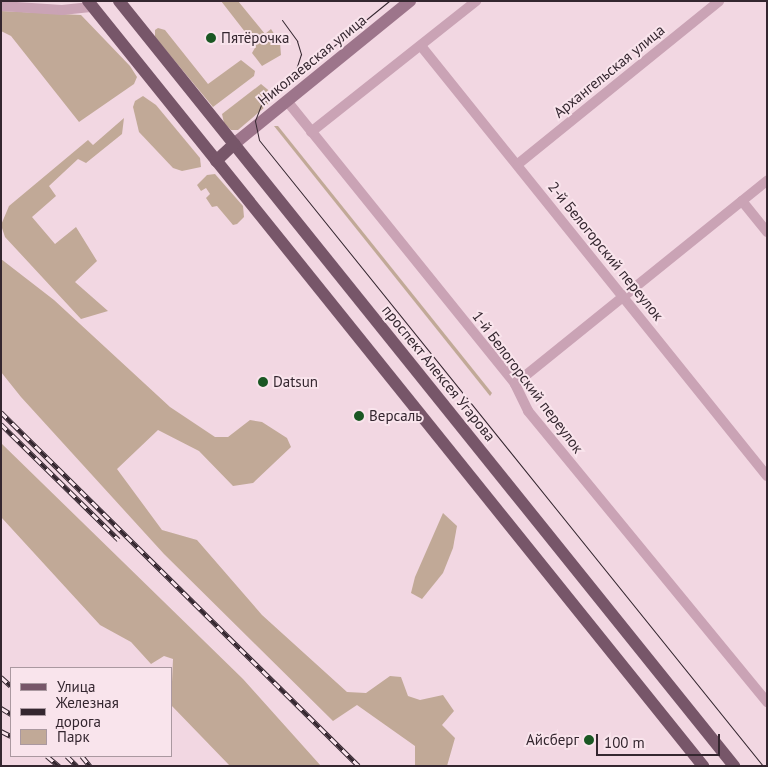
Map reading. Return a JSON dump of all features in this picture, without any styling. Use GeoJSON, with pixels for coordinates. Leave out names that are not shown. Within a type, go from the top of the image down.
{"type":"FeatureCollection","features":[{"type":"Feature","properties":{"kind":"main road","name":"проспект Алексея Угарова"},"geometry":{"type":"LineString","coordinates":[[119,1],[734,766]]}},
{"type":"Feature","properties":{"kind":"main road","name":"Николаевская улица"},"geometry":{"type":"LineString","coordinates":[[234,144],[410,1]]}},
{"type":"Feature","properties":{"kind":"main road"},"geometry":{"type":"LineString","coordinates":[[90,4],[703,766]]}},
{"type":"Feature","properties":{"kind":"main road"},"geometry":{"type":"LineString","coordinates":[[216,160],[234,144]]}},
{"type":"Feature","properties":{"kind":"street"},"geometry":{"type":"LineString","coordinates":[[311,132],[476,1]]}},
{"type":"Feature","properties":{"kind":"street","name":"Архангельская улица"},"geometry":{"type":"LineString","coordinates":[[518,164],[719,1]]}},
{"type":"Feature","properties":{"kind":"street"},"geometry":{"type":"LineString","coordinates":[[1,6],[62,10],[90,4]]}},
{"type":"Feature","properties":{"kind":"street","name":"2-й Белогорский переулок"},"geometry":{"type":"LineString","coordinates":[[421,46],[518,164],[767,476]]}},
{"type":"Feature","properties":{"kind":"street","name":"1-й Белогорский переулок"},"geometry":{"type":"LineString","coordinates":[[287,101],[515,384],[528,411],[767,702]]}},
{"type":"Feature","properties":{"kind":"street"},"geometry":{"type":"LineString","coordinates":[[515,384],[767,180]]}},
{"type":"Feature","properties":{"kind":"street"},"geometry":{"type":"LineString","coordinates":[[742,201],[767,232]]}},
{"type":"Feature","properties":{"kind":"green space"},"geometry":{"type":"Polygon","coordinates":[[[221,1],[238,1],[265,34],[271,29],[280,43],[281,55],[262,66],[252,53],[256,46],[221,1]]]}},
{"type":"Feature","properties":{"kind":"green space"},"geometry":{"type":"Polygon","coordinates":[[[1,11],[81,15],[130,66],[137,77],[134,84],[79,122],[11,36],[1,31],[1,11]]]}},
{"type":"Feature","properties":{"kind":"green space"},"geometry":{"type":"Polygon","coordinates":[[[158,28],[165,30],[208,84],[241,60],[255,71],[254,76],[213,107],[155,37],[155,30],[158,28]]]}},
{"type":"Feature","properties":{"kind":"green space"},"geometry":{"type":"Polygon","coordinates":[[[261,84],[273,94],[272,101],[238,130],[231,130],[224,123],[222,114],[261,84]]]}},
{"type":"Feature","properties":{"kind":"green space"},"geometry":{"type":"Polygon","coordinates":[[[143,96],[156,105],[200,158],[201,167],[182,171],[173,168],[139,132],[133,107],[135,101],[143,96]]]}},
{"type":"Feature","properties":{"kind":"green space"},"geometry":{"type":"Polygon","coordinates":[[[124,118],[122,134],[86,163],[78,159],[49,186],[56,196],[32,217],[55,244],[76,227],[97,261],[75,282],[108,311],[81,319],[5,237],[1,225],[9,206],[88,140],[93,145],[124,118]]]}},
{"type":"Feature","properties":{"kind":"green space"},"geometry":{"type":"Polygon","coordinates":[[[274,126],[278,126],[492,393],[490,396],[274,126]]]}},
{"type":"Feature","properties":{"kind":"green space"},"geometry":{"type":"Polygon","coordinates":[[[215,174],[243,206],[244,217],[237,224],[233,225],[217,206],[212,207],[206,198],[210,194],[206,188],[201,191],[197,185],[207,175],[215,174]]]}},
{"type":"Feature","properties":{"kind":"green space"},"geometry":{"type":"Polygon","coordinates":[[[1,259],[54,300],[170,407],[215,437],[228,437],[250,420],[262,422],[287,438],[291,447],[253,483],[233,486],[199,451],[158,430],[117,469],[162,530],[197,540],[262,615],[347,692],[366,693],[390,676],[401,677],[408,696],[420,700],[443,695],[454,711],[442,725],[455,738],[447,766],[415,766],[415,746],[357,705],[333,721],[164,554],[21,397],[1,372],[1,259]]]}},
{"type":"Feature","properties":{"kind":"green space"},"geometry":{"type":"Polygon","coordinates":[[[1,443],[243,679],[321,766],[230,766],[172,706],[173,659],[164,656],[151,664],[131,642],[100,625],[1,517],[1,443]]]}},
{"type":"Feature","properties":{"kind":"green space"},"geometry":{"type":"Polygon","coordinates":[[[443,513],[457,526],[453,548],[443,573],[422,599],[411,593],[415,577],[443,513]]]}},
{"type":"Feature","properties":{"kind":"tram line"},"geometry":{"type":"LineString","coordinates":[[389,1],[261,105],[255,121],[259,140],[763,766]]}},
{"type":"Feature","properties":{"kind":"tram line"},"geometry":{"type":"LineString","coordinates":[[282,20],[297,41],[301,54],[293,78]]}},
{"type":"Feature","properties":{"kind":"railway"},"geometry":{"type":"LineString","coordinates":[[1,412],[359,766]]}},
{"type":"Feature","properties":{"kind":"railway"},"geometry":{"type":"LineString","coordinates":[[1,424],[119,540]]}},
{"type":"Feature","properties":{"kind":"railway"},"geometry":{"type":"LineString","coordinates":[[1,677],[10,685]]}},
{"type":"Feature","properties":{"kind":"railway"},"geometry":{"type":"LineString","coordinates":[[1,708],[10,713]]}},
{"type":"Feature","properties":{"kind":"railway"},"geometry":{"type":"LineString","coordinates":[[1,731],[10,736]]}},
{"type":"Feature","properties":{"kind":"railway"},"geometry":{"type":"LineString","coordinates":[[48,757],[59,766]]}},
{"type":"Feature","properties":{"kind":"railway"},"geometry":{"type":"LineString","coordinates":[[68,757],[77,766]]}},
{"type":"Feature","properties":{"kind":"railway"},"geometry":{"type":"LineString","coordinates":[[83,757],[90,766]]}},
{"type":"Feature","properties":{"kind":"place","name":"Пятёрочка"},"geometry":{"type":"Point","coordinates":[211,38]}},
{"type":"Feature","properties":{"kind":"place","name":"Datsun"},"geometry":{"type":"Point","coordinates":[263,382]}},
{"type":"Feature","properties":{"kind":"place","name":"Версаль"},"geometry":{"type":"Point","coordinates":[359,416]}},
{"type":"Feature","properties":{"kind":"place","name":"Айсберг"},"geometry":{"type":"Point","coordinates":[589,740]}}]}
